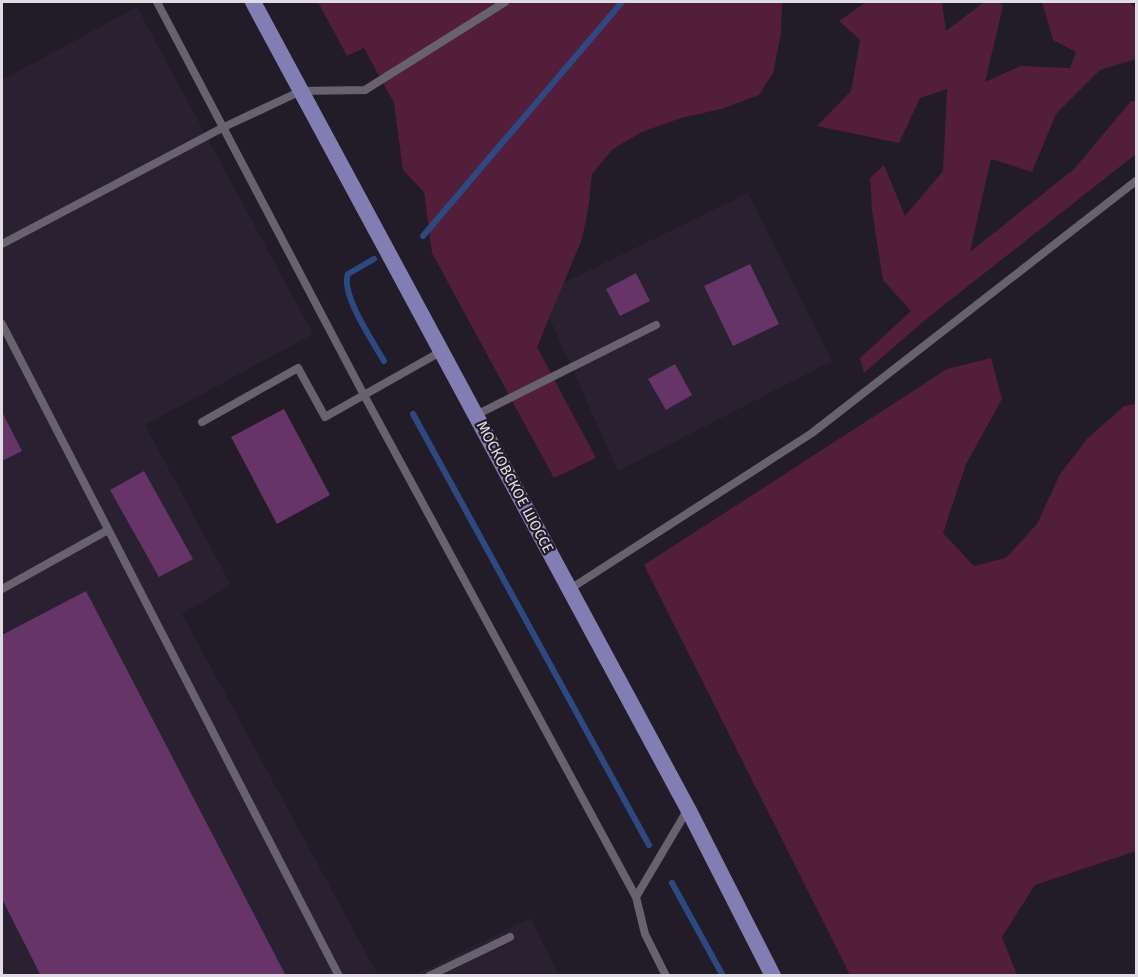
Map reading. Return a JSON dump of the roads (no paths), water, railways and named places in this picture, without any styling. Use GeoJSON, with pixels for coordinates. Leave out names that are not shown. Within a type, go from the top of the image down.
{"type":"FeatureCollection","features":[{"type":"Feature","properties":{"kind":"main road","name":"МОСКОВСКОЕ ШОССЕ"},"geometry":{"type":"LineString","coordinates":[[253,2],[688,809],[773,975]]}},
{"type":"Feature","properties":{"kind":"lane"},"geometry":{"type":"LineString","coordinates":[[157,2],[364,395],[636,897],[645,934],[666,975]]}},
{"type":"Feature","properties":{"kind":"lane"},"geometry":{"type":"LineString","coordinates":[[2,244],[224,127],[301,92],[366,90],[506,2]]}},
{"type":"Feature","properties":{"kind":"lane"},"geometry":{"type":"LineString","coordinates":[[570,589],[812,433],[1137,181]]}},
{"type":"Feature","properties":{"kind":"lane"},"geometry":{"type":"LineString","coordinates":[[2,324],[339,975]]}},
{"type":"Feature","properties":{"kind":"lane"},"geometry":{"type":"LineString","coordinates":[[476,416],[656,325]]}},
{"type":"Feature","properties":{"kind":"lane"},"geometry":{"type":"LineString","coordinates":[[202,422],[298,368],[325,417],[442,351]]}},
{"type":"Feature","properties":{"kind":"lane"},"geometry":{"type":"LineString","coordinates":[[2,589],[108,530]]}},
{"type":"Feature","properties":{"kind":"lane"},"geometry":{"type":"LineString","coordinates":[[636,897],[688,809]]}},
{"type":"Feature","properties":{"kind":"lane"},"geometry":{"type":"LineString","coordinates":[[429,975],[510,937]]}},
{"type":"Feature","properties":{"kind":"waterway"},"geometry":{"type":"LineString","coordinates":[[423,236],[622,2]]}},
{"type":"Feature","properties":{"kind":"waterway"},"geometry":{"type":"LineString","coordinates":[[374,259],[348,274],[347,282],[359,318],[384,361]]}},
{"type":"Feature","properties":{"kind":"waterway"},"geometry":{"type":"LineString","coordinates":[[413,414],[649,845]]}},
{"type":"Feature","properties":{"kind":"waterway"},"geometry":{"type":"LineString","coordinates":[[672,883],[723,976]]}}]}
